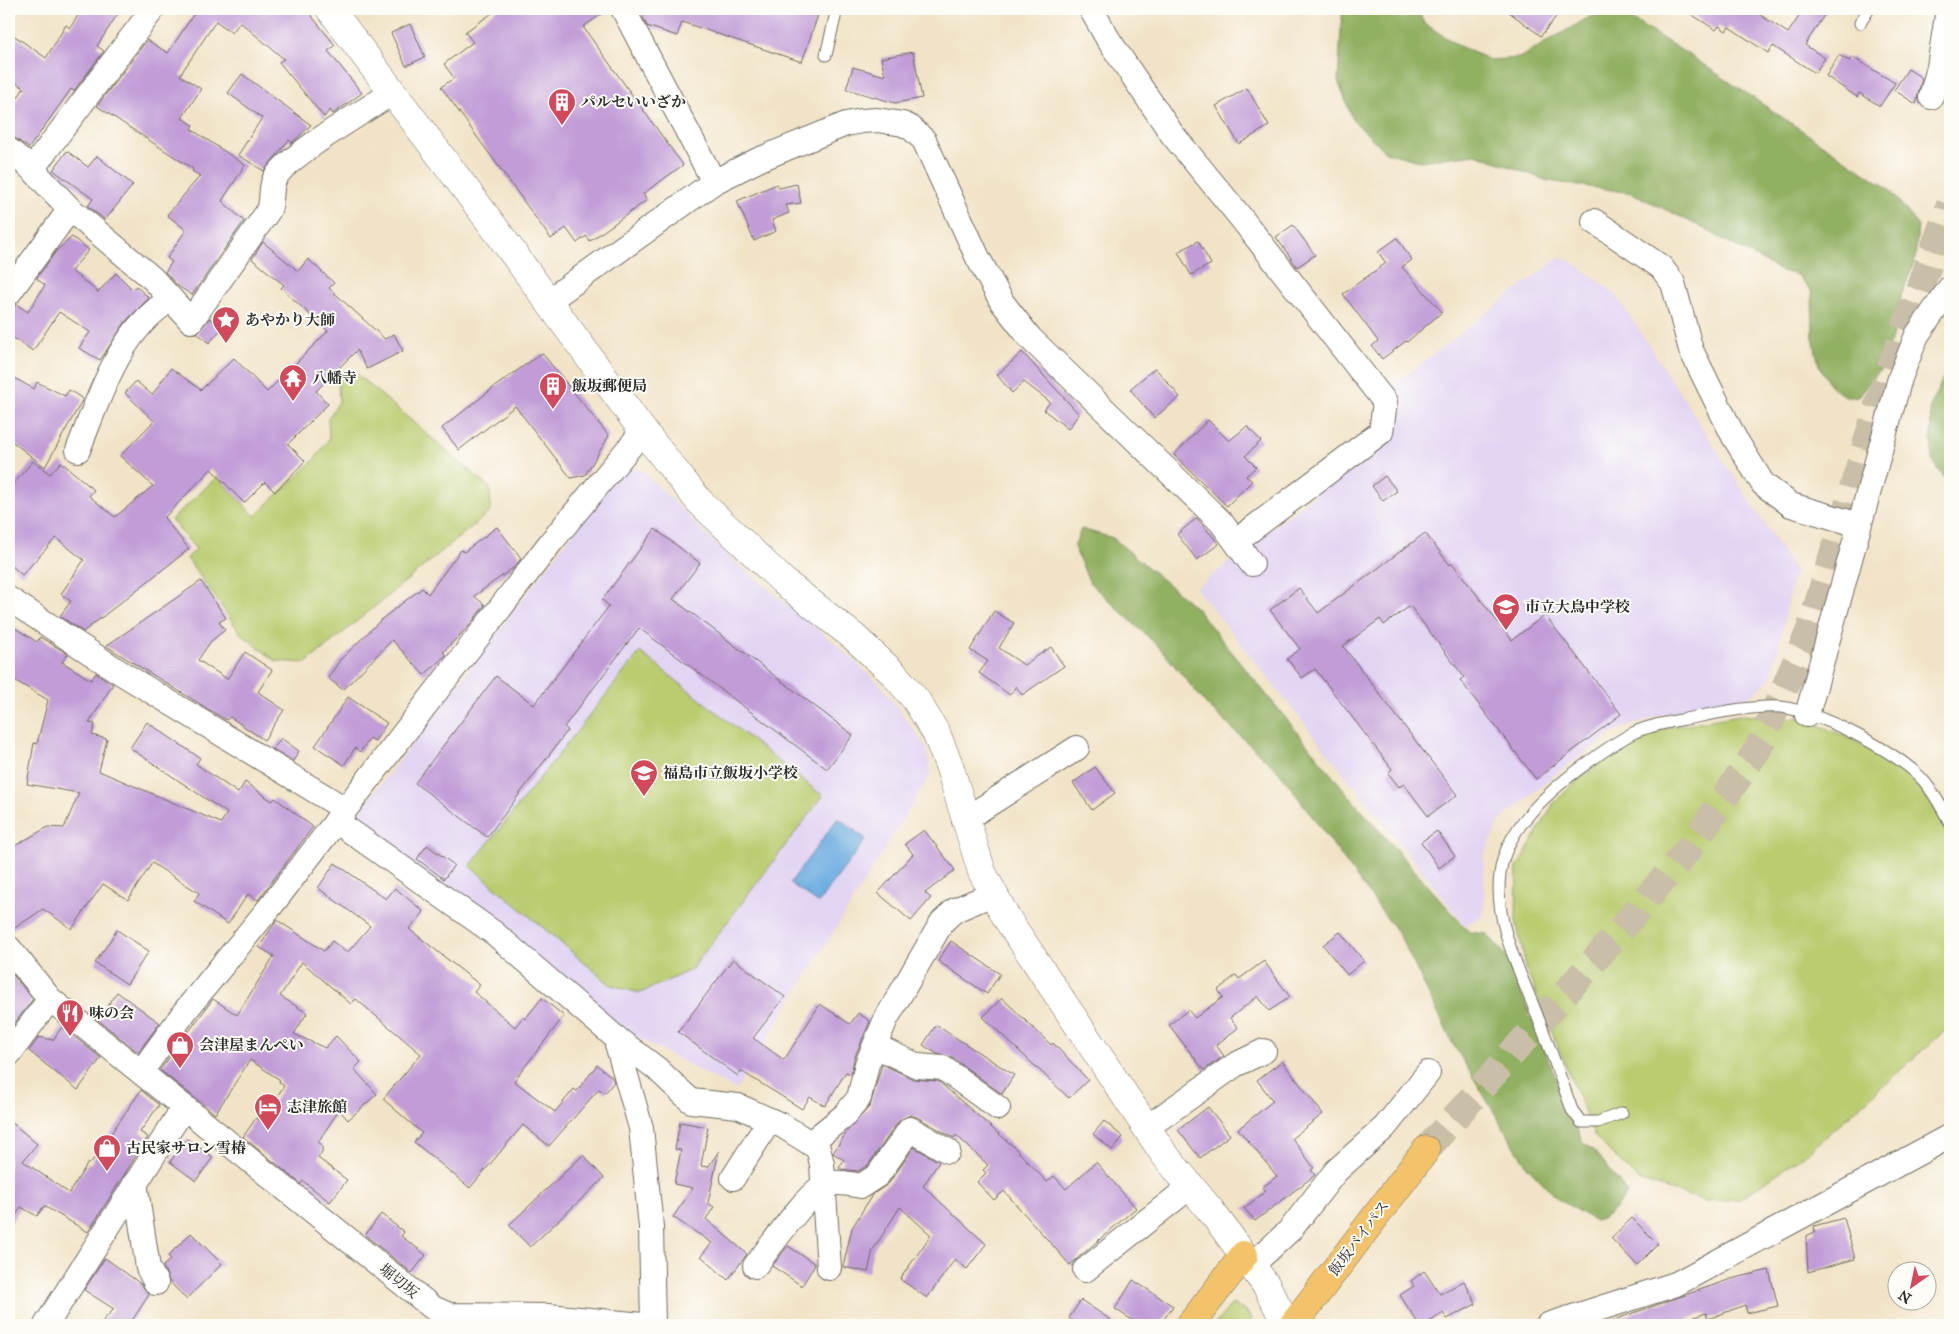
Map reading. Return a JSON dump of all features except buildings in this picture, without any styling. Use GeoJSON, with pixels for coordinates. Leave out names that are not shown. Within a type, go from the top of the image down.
{"type":"FeatureCollection","features":[{"type":"Feature","properties":{"kind":"highway","name":"飯坂バイパス"},"geometry":{"type":"LineString","coordinates":[[1293,1325],[1426,1150]]}},
{"type":"Feature","properties":{"kind":"highway"},"geometry":{"type":"LineString","coordinates":[[1190,1325],[1253,1269]]}},
{"type":"Feature","properties":{"kind":"street"},"geometry":{"type":"LineString","coordinates":[[32,169],[153,9]]}},
{"type":"Feature","properties":{"kind":"street"},"geometry":{"type":"LineString","coordinates":[[330,9],[494,227],[643,431],[699,501],[784,582],[881,662],[916,700],[936,733],[949,765],[964,820],[982,872],[993,894],[1035,964],[1146,1128],[1253,1269],[1287,1325]]}},
{"type":"Feature","properties":{"kind":"street"},"geometry":{"type":"LineString","coordinates":[[623,9],[714,182]]}},
{"type":"Feature","properties":{"kind":"street"},"geometry":{"type":"LineString","coordinates":[[1091,9],[1108,39],[1172,134],[1238,214],[1385,402],[1381,432],[1236,542]]}},
{"type":"Feature","properties":{"kind":"street"},"geometry":{"type":"LineString","coordinates":[[1932,97],[1939,67],[1948,9]]}},
{"type":"Feature","properties":{"kind":"street"},"geometry":{"type":"LineString","coordinates":[[9,150],[32,169],[70,209],[134,263],[191,321],[269,210],[273,200],[272,184],[278,174],[308,148],[392,93]]}},
{"type":"Feature","properties":{"kind":"street"},"geometry":{"type":"LineString","coordinates":[[547,302],[714,182],[758,160],[846,124],[877,120],[895,122],[912,128],[924,140],[978,258],[1002,302],[1030,338],[1221,522],[1252,564]]}},
{"type":"Feature","properties":{"kind":"street"},"geometry":{"type":"LineString","coordinates":[[9,293],[70,209]]}},
{"type":"Feature","properties":{"kind":"street"},"geometry":{"type":"LineString","coordinates":[[1594,221],[1661,267],[1674,283],[1691,350],[1734,437],[1763,484],[1791,505],[1859,525]]}},
{"type":"Feature","properties":{"kind":"street"},"geometry":{"type":"LineString","coordinates":[[1808,715],[1900,378],[1917,336],[1950,288]]}},
{"type":"Feature","properties":{"kind":"street"},"geometry":{"type":"LineString","coordinates":[[78,450],[104,386],[120,354],[146,317],[171,299]]}},
{"type":"Feature","properties":{"kind":"street"},"geometry":{"type":"LineString","coordinates":[[141,1072],[186,1010],[274,902],[551,542],[643,431]]}},
{"type":"Feature","properties":{"kind":"street"},"geometry":{"type":"LineString","coordinates":[[9,599],[341,815],[494,932],[615,1037],[656,1068],[692,1101],[738,1106],[770,1120],[818,1148],[824,1185],[829,1268]]}},
{"type":"Feature","properties":{"kind":"street"},"geometry":{"type":"LineString","coordinates":[[964,820],[1077,748]]}},
{"type":"Feature","properties":{"kind":"street"},"geometry":{"type":"LineString","coordinates":[[810,1143],[845,1115],[859,1098],[867,1064],[886,1019],[942,922],[955,910],[993,894]]}},
{"type":"Feature","properties":{"kind":"street","name":"堀切坂"},"geometry":{"type":"LineString","coordinates":[[9,948],[50,999],[422,1300],[449,1315],[548,1316],[643,1325]]}},
{"type":"Feature","properties":{"kind":"street"},"geometry":{"type":"LineString","coordinates":[[9,1054],[50,999]]}},
{"type":"Feature","properties":{"kind":"street"},"geometry":{"type":"LineString","coordinates":[[615,1037],[641,1128],[651,1227],[653,1325]]}},
{"type":"Feature","properties":{"kind":"street"},"geometry":{"type":"LineString","coordinates":[[874,1046],[918,1066],[943,1068],[998,1108]]}},
{"type":"Feature","properties":{"kind":"street"},"geometry":{"type":"LineString","coordinates":[[1146,1128],[1235,1065],[1264,1051]]}},
{"type":"Feature","properties":{"kind":"street"},"geometry":{"type":"LineString","coordinates":[[1253,1269],[1290,1230],[1336,1171],[1385,1127],[1428,1073]]}},
{"type":"Feature","properties":{"kind":"street"},"geometry":{"type":"LineString","coordinates":[[46,1325],[184,1107]]}},
{"type":"Feature","properties":{"kind":"street"},"geometry":{"type":"LineString","coordinates":[[733,1178],[770,1120]]}},
{"type":"Feature","properties":{"kind":"street"},"geometry":{"type":"LineString","coordinates":[[755,1266],[808,1200],[824,1185],[842,1182],[861,1186],[878,1175],[910,1129],[948,1151]]}},
{"type":"Feature","properties":{"kind":"street"},"geometry":{"type":"LineString","coordinates":[[1548,1325],[1676,1284],[1950,1136]]}},
{"type":"Feature","properties":{"kind":"street"},"geometry":{"type":"LineString","coordinates":[[135,1183],[148,1268],[156,1282]]}},
{"type":"Feature","properties":{"kind":"street"},"geometry":{"type":"LineString","coordinates":[[1085,1270],[1191,1186]]}},
{"type":"Feature","properties":{"kind":"lane"},"geometry":{"type":"LineString","coordinates":[[826,55],[836,9]]}},
{"type":"Feature","properties":{"kind":"lane"},"geometry":{"type":"LineString","coordinates":[[1860,23],[1869,9]]}},
{"type":"Feature","properties":{"kind":"lane"},"geometry":{"type":"LineString","coordinates":[[1622,1113],[1598,1122],[1581,1122],[1572,1110],[1505,935],[1499,891],[1503,858],[1515,834],[1541,800],[1574,773],[1634,733],[1665,723],[1726,711],[1781,707],[1808,715],[1874,744],[1902,763],[1921,778],[1936,798],[1950,823]]}},
{"type":"Feature","properties":{"kind":"shaded area","name":"市立大鳥中学校"},"geometry":{"type":"Polygon","coordinates":[[[1559,258],[1571,261],[1615,293],[1795,571],[1772,675],[1760,689],[1746,698],[1658,716],[1618,730],[1558,772],[1500,821],[1484,856],[1484,916],[1465,925],[1196,588],[1389,437],[1391,387],[1559,258]]]}},
{"type":"Feature","properties":{"kind":"shaded area","name":"福島市立飯坂小学校"},"geometry":{"type":"Polygon","coordinates":[[[624,467],[643,471],[726,554],[837,645],[882,686],[926,747],[931,774],[736,1090],[608,1022],[353,821],[624,467]]]}},
{"type":"Feature","properties":{"kind":"green space"},"geometry":{"type":"Polygon","coordinates":[[[1335,9],[1417,9],[1424,23],[1457,45],[1490,60],[1519,58],[1591,16],[1625,15],[1692,57],[1888,188],[1918,225],[1915,261],[1901,296],[1899,318],[1880,370],[1859,396],[1845,397],[1830,385],[1819,365],[1813,338],[1812,292],[1798,275],[1781,271],[1699,226],[1632,193],[1548,181],[1476,154],[1420,161],[1385,152],[1353,120],[1338,81],[1342,14],[1335,9]]]}},
{"type":"Feature","properties":{"kind":"green space"},"geometry":{"type":"Polygon","coordinates":[[[1950,363],[1950,486],[1932,460],[1930,407],[1950,363]]]}},
{"type":"Feature","properties":{"kind":"green space"},"geometry":{"type":"Polygon","coordinates":[[[352,370],[490,488],[491,511],[306,663],[276,661],[241,634],[187,558],[196,549],[171,520],[217,477],[255,516],[314,460],[329,439],[328,418],[339,402],[338,382],[352,370]]]}},
{"type":"Feature","properties":{"kind":"green space"},"geometry":{"type":"Polygon","coordinates":[[[1081,529],[1113,538],[1195,607],[1355,803],[1469,932],[1487,934],[1505,954],[1582,1141],[1599,1156],[1627,1193],[1617,1207],[1609,1214],[1595,1221],[1558,1199],[1526,1165],[1453,1044],[1400,936],[1281,774],[1207,705],[1160,648],[1090,583],[1074,547],[1081,529]]]}},
{"type":"Feature","properties":{"kind":"green space"},"geometry":{"type":"Polygon","coordinates":[[[640,652],[823,796],[691,970],[640,993],[611,985],[470,866],[640,652]]]}},
{"type":"Feature","properties":{"kind":"green space"},"geometry":{"type":"Polygon","coordinates":[[[1740,715],[1802,718],[1849,738],[1877,753],[1912,778],[1934,808],[1950,844],[1950,1026],[1807,1153],[1740,1199],[1706,1201],[1638,1180],[1595,1137],[1527,971],[1516,921],[1517,868],[1554,803],[1581,777],[1630,742],[1670,727],[1740,715]]]}},
{"type":"Feature","properties":{"kind":"green space"},"geometry":{"type":"Polygon","coordinates":[[[1232,1304],[1247,1312],[1255,1325],[1214,1325],[1232,1304]]]}},
{"type":"Feature","properties":{"kind":"water"},"geometry":{"type":"Polygon","coordinates":[[[838,818],[866,839],[818,903],[790,883],[838,818]]]}},
{"type":"Feature","properties":{"kind":"tunnel"},"geometry":{"type":"LineString","coordinates":[[1426,1150],[1608,945],[1691,846],[1758,749],[1810,630],[1884,386],[1950,205]]}},
{"type":"Feature","properties":{"kind":"place","name":"パルセいいざか"},"geometry":{"type":"Point","coordinates":[562,126]}},
{"type":"Feature","properties":{"kind":"place","name":"あやかり大師"},"geometry":{"type":"Point","coordinates":[226,344]}},
{"type":"Feature","properties":{"kind":"place","name":"八幡寺"},"geometry":{"type":"Point","coordinates":[293,402]}},
{"type":"Feature","properties":{"kind":"place","name":"飯坂郵便局"},"geometry":{"type":"Point","coordinates":[553,410]}},
{"type":"Feature","properties":{"kind":"place","name":"市立大鳥中学校"},"geometry":{"type":"Point","coordinates":[1506,631]}},
{"type":"Feature","properties":{"kind":"place","name":"福島市立飯坂小学校"},"geometry":{"type":"Point","coordinates":[644,797]}},
{"type":"Feature","properties":{"kind":"place","name":"味の会"},"geometry":{"type":"Point","coordinates":[70,1037]}},
{"type":"Feature","properties":{"kind":"place","name":"会津屋まんぺい"},"geometry":{"type":"Point","coordinates":[180,1069]}},
{"type":"Feature","properties":{"kind":"place","name":"志津旅館"},"geometry":{"type":"Point","coordinates":[268,1131]}},
{"type":"Feature","properties":{"kind":"place","name":"古民家サロン雪椿"},"geometry":{"type":"Point","coordinates":[107,1172]}}]}
